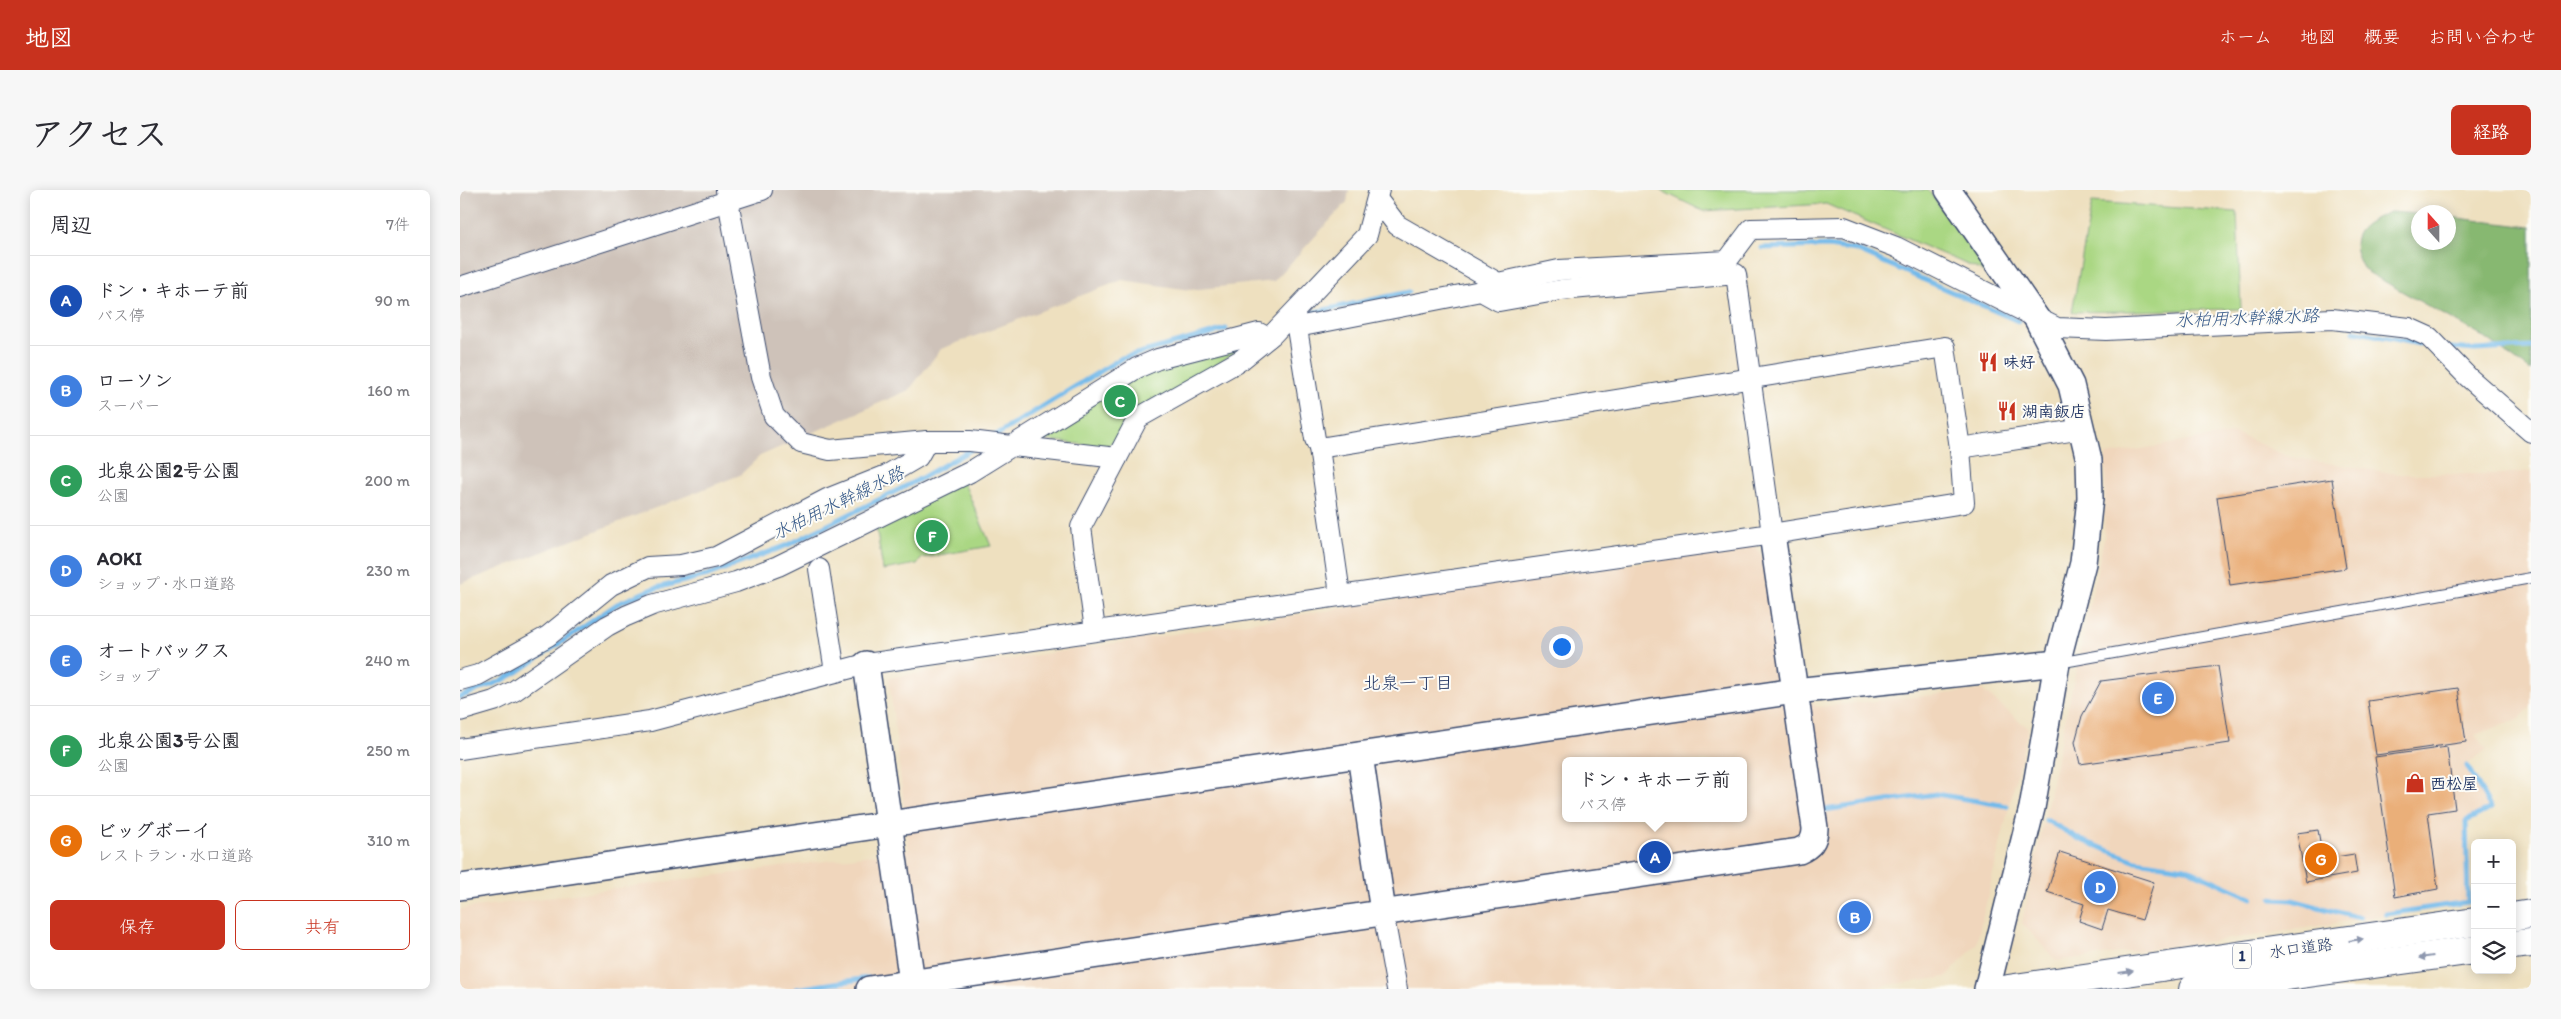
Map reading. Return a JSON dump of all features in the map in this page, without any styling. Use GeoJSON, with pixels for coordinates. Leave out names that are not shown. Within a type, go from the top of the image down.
{"type":"FeatureCollection","features":[{"type":"Feature","properties":{"kind":"highway"},"geometry":{"type":"LineString","coordinates":[[2516,916],[2531,914]]}},
{"type":"Feature","properties":{"kind":"highway","name":"水口道路"},"geometry":{"type":"LineString","coordinates":[[2008,989],[2471,923]]}},
{"type":"Feature","properties":{"kind":"highway"},"geometry":{"type":"LineString","coordinates":[[2516,945],[2531,943]]}},
{"type":"Feature","properties":{"kind":"highway","name":"水口道路"},"geometry":{"type":"LineString","coordinates":[[2193,989],[2471,951]]}},
{"type":"Feature","properties":{"kind":"street"},"geometry":{"type":"LineString","coordinates":[[460,287],[727,196],[762,190]]}},
{"type":"Feature","properties":{"kind":"street"},"geometry":{"type":"LineString","coordinates":[[1948,190],[2037,319],[2071,385],[2089,460],[2090,498],[2082,563],[2057,663],[2032,808],[1987,989]]}},
{"type":"Feature","properties":{"kind":"street"},"geometry":{"type":"LineString","coordinates":[[869,989],[913,986],[1383,912],[1799,851],[1807,848],[1812,842],[1815,828],[1749,377],[1736,274],[1561,290],[1511,289],[1397,225],[1378,194]]}},
{"type":"Feature","properties":{"kind":"street"},"geometry":{"type":"LineString","coordinates":[[1095,630],[1081,527],[1138,418],[1241,360],[1268,338],[1296,319],[1367,235],[1378,194]]}},
{"type":"Feature","properties":{"kind":"street"},"geometry":{"type":"LineString","coordinates":[[727,196],[762,377],[774,416],[801,443],[830,450],[927,441],[970,441],[1118,458]]}},
{"type":"Feature","properties":{"kind":"street"},"geometry":{"type":"LineString","coordinates":[[1296,319],[1481,291],[1500,301],[1511,289],[1559,270],[1727,261],[1751,229],[1844,227],[1896,247],[2056,328],[2106,330],[2332,319],[2409,328],[2429,337],[2468,377],[2531,432]]}},
{"type":"Feature","properties":{"kind":"street"},"geometry":{"type":"LineString","coordinates":[[1296,319],[1314,439],[1319,448],[1340,594]]}},
{"type":"Feature","properties":{"kind":"street"},"geometry":{"type":"LineString","coordinates":[[460,711],[494,701],[509,694],[606,626],[626,616],[652,605],[721,587],[778,566],[970,472],[1003,446],[1137,368],[1158,359],[1259,334],[1268,338]]}},
{"type":"Feature","properties":{"kind":"street"},"geometry":{"type":"LineString","coordinates":[[460,749],[650,721],[866,664],[1340,594],[1772,534],[1964,503],[1960,448],[1945,347],[1749,377],[1319,448]]}},
{"type":"Feature","properties":{"kind":"street"},"geometry":{"type":"LineString","coordinates":[[1960,448],[2083,429]]}},
{"type":"Feature","properties":{"kind":"street"},"geometry":{"type":"LineString","coordinates":[[460,680],[491,668],[548,636],[611,585],[648,567],[680,565],[716,557],[827,499],[887,475],[918,457],[927,441]]}},
{"type":"Feature","properties":{"kind":"street"},"geometry":{"type":"LineString","coordinates":[[819,569],[835,672]]}},
{"type":"Feature","properties":{"kind":"street"},"geometry":{"type":"LineString","coordinates":[[460,887],[1794,691],[2057,663]]}},
{"type":"Feature","properties":{"kind":"street"},"geometry":{"type":"LineString","coordinates":[[866,664],[913,986]]}},
{"type":"Feature","properties":{"kind":"street"},"geometry":{"type":"LineString","coordinates":[[1360,755],[1383,912],[1397,989]]}},
{"type":"Feature","properties":{"kind":"lane"},"geometry":{"type":"LineString","coordinates":[[2057,663],[2531,578]]}},
{"type":"Feature","properties":{"kind":"shaded area"},"geometry":{"type":"Polygon","coordinates":[[[460,190],[1349,190],[1347,202],[1274,281],[1190,290],[1122,280],[941,349],[909,390],[760,456],[740,475],[460,584],[460,190]]]}},
{"type":"Feature","properties":{"kind":"shaded area"},"geometry":{"type":"Polygon","coordinates":[[[2235,433],[2289,457],[2399,474],[2502,474],[2531,471],[2531,707],[2519,719],[2475,735],[2487,750],[2468,764],[2490,807],[2462,824],[2466,838],[2467,902],[2261,935],[2056,961],[2022,923],[2104,538],[2106,455],[2235,433]]]}},
{"type":"Feature","properties":{"kind":"shaded area"},"geometry":{"type":"Polygon","coordinates":[[[1753,545],[1762,555],[1782,672],[1817,707],[1982,690],[2028,728],[1976,945],[1946,977],[1859,989],[460,989],[460,909],[909,850],[889,678],[1753,545]]]}},
{"type":"Feature","properties":{"kind":"green space"},"geometry":{"type":"Polygon","coordinates":[[[1660,190],[1928,190],[1989,274],[1826,204],[1703,211],[1660,190]]]}},
{"type":"Feature","properties":{"kind":"green space"},"geometry":{"type":"Polygon","coordinates":[[[2092,202],[2237,212],[2241,309],[2072,312],[2092,202]]]}},
{"type":"Feature","properties":{"kind":"green space"},"geometry":{"type":"Polygon","coordinates":[[[2390,212],[2411,214],[2411,250],[2456,250],[2456,218],[2531,227],[2531,371],[2485,338],[2364,270],[2358,258],[2355,240],[2363,227],[2390,212]]]}},
{"type":"Feature","properties":{"kind":"green space"},"geometry":{"type":"Polygon","coordinates":[[[1253,340],[1216,365],[1119,440],[1103,447],[1032,438],[1148,368],[1253,340]]]}},
{"type":"Feature","properties":{"kind":"green space"},"geometry":{"type":"Polygon","coordinates":[[[963,481],[991,546],[922,558],[917,564],[883,570],[876,526],[963,481]]]}},
{"type":"Feature","properties":{"kind":"building"},"geometry":{"type":"Polygon","coordinates":[[[2332,479],[2346,568],[2230,585],[2217,497],[2332,479]]]}},
{"type":"Feature","properties":{"kind":"building"},"geometry":{"type":"Polygon","coordinates":[[[2218,666],[2230,743],[2080,764],[2075,742],[2082,716],[2101,681],[2218,666]]]}},
{"type":"Feature","properties":{"kind":"building"},"geometry":{"type":"Polygon","coordinates":[[[2458,688],[2466,742],[2376,755],[2368,701],[2458,688]]]}},
{"type":"Feature","properties":{"kind":"building"},"geometry":{"type":"Polygon","coordinates":[[[2447,747],[2455,809],[2428,813],[2438,889],[2395,897],[2375,757],[2447,747]]]}},
{"type":"Feature","properties":{"kind":"building"},"geometry":{"type":"Polygon","coordinates":[[[2318,830],[2323,859],[2354,854],[2357,873],[2306,882],[2297,833],[2318,830]]]}},
{"type":"Feature","properties":{"kind":"building"},"geometry":{"type":"Polygon","coordinates":[[[2060,852],[2154,882],[2142,920],[2108,910],[2102,929],[2079,921],[2084,904],[2047,892],[2060,852]]]}},
{"type":"Feature","properties":{"kind":"waterway","name":"水柏用水幹線水路"},"geometry":{"type":"LineString","coordinates":[[1762,248],[1828,246],[1856,250],[2018,321]]}},
{"type":"Feature","properties":{"kind":"waterway","name":"水柏用水幹線水路"},"geometry":{"type":"LineString","coordinates":[[1310,313],[1409,292]]}},
{"type":"Feature","properties":{"kind":"waterway","name":"水柏用水幹線水路"},"geometry":{"type":"LineString","coordinates":[[993,437],[1122,358],[1226,329]]}},
{"type":"Feature","properties":{"kind":"waterway","name":"水柏用水幹線水路"},"geometry":{"type":"LineString","coordinates":[[2354,331],[2419,344]]}},
{"type":"Feature","properties":{"kind":"waterway","name":"水柏用水幹線水路"},"geometry":{"type":"LineString","coordinates":[[2451,348],[2475,350],[2531,347]]}},
{"type":"Feature","properties":{"kind":"waterway","name":"水柏用水幹線水路"},"geometry":{"type":"LineString","coordinates":[[460,697],[501,681],[519,671],[617,604],[652,589],[708,575],[788,545],[918,480],[972,449]]}},
{"type":"Feature","properties":{"kind":"waterway"},"geometry":{"type":"LineString","coordinates":[[2386,914],[2468,902],[2466,821],[2491,808],[2467,766]]}},
{"type":"Feature","properties":{"kind":"waterway"},"geometry":{"type":"LineString","coordinates":[[1824,810],[1936,794],[2007,806]]}},
{"type":"Feature","properties":{"kind":"waterway"},"geometry":{"type":"LineString","coordinates":[[2046,820],[2081,840],[2136,861],[2185,868],[2252,898]]}},
{"type":"Feature","properties":{"kind":"waterway"},"geometry":{"type":"LineString","coordinates":[[2272,899],[2292,900],[2360,918]]}},
{"type":"Feature","properties":{"kind":"waterway"},"geometry":{"type":"LineString","coordinates":[[796,989],[868,978]]}},
{"type":"Feature","properties":{"kind":"place","name":"味好"},"geometry":{"type":"Point","coordinates":[1988,362]}},
{"type":"Feature","properties":{"kind":"place","name":"北泉公園2号公園"},"geometry":{"type":"Point","coordinates":[1120,401]}},
{"type":"Feature","properties":{"kind":"place","name":"湖南飯店"},"geometry":{"type":"Point","coordinates":[2007,411]}},
{"type":"Feature","properties":{"kind":"place","name":"北泉公園3号公園"},"geometry":{"type":"Point","coordinates":[932,536]}},
{"type":"Feature","properties":{"kind":"place","name":"オートバックス"},"geometry":{"type":"Point","coordinates":[2158,698]}},
{"type":"Feature","properties":{"kind":"place","name":"西松屋"},"geometry":{"type":"Point","coordinates":[2415,783]}},
{"type":"Feature","properties":{"kind":"place","name":"ドン・キホーテ前"},"geometry":{"type":"Point","coordinates":[1655,857]}},
{"type":"Feature","properties":{"kind":"place","name":"ビッグボーイ"},"geometry":{"type":"Point","coordinates":[2321,859]}},
{"type":"Feature","properties":{"kind":"place","name":"AOKI"},"geometry":{"type":"Point","coordinates":[2100,887]}},
{"type":"Feature","properties":{"kind":"place","name":"ローソン"},"geometry":{"type":"Point","coordinates":[1855,917]}},
{"type":"Feature","properties":{"kind":"district","name":"北泉一丁目"},"geometry":{"type":"Point","coordinates":[1408,683]}}]}
